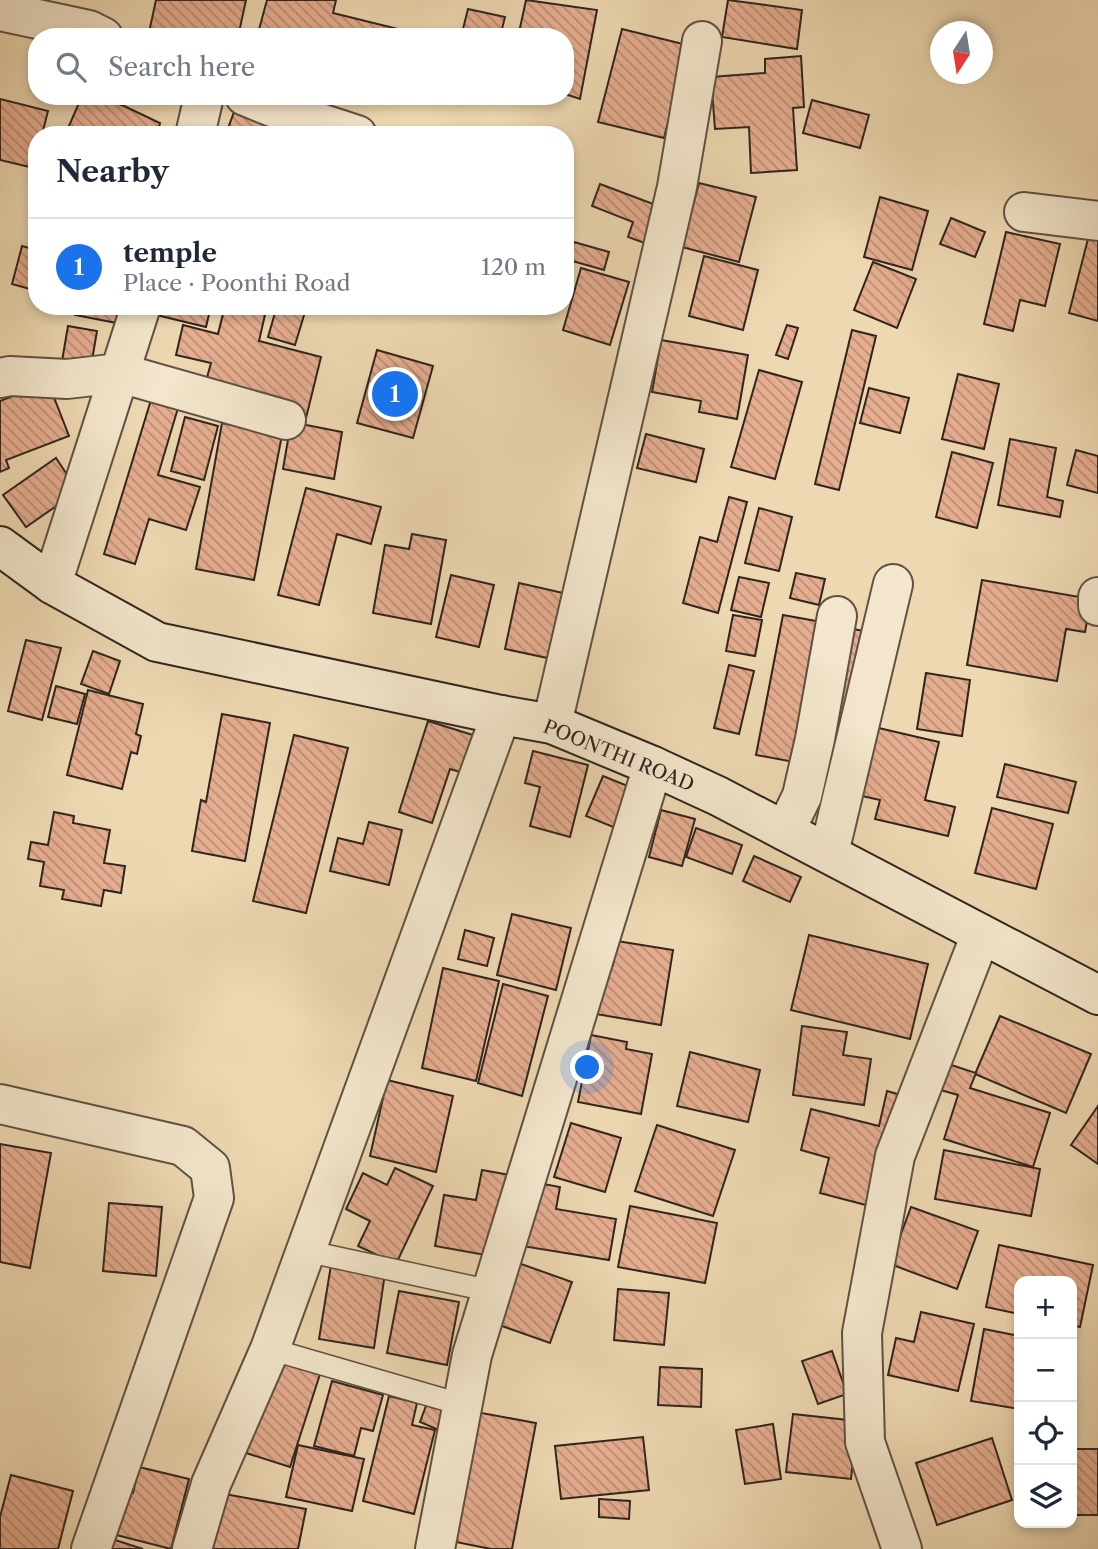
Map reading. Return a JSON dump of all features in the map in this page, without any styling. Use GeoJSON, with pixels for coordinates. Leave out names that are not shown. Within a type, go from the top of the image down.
{"type":"FeatureCollection","features":[{"type":"Feature","properties":{"kind":"street"},"geometry":{"type":"LineString","coordinates":[[0,10],[80,28]]}},
{"type":"Feature","properties":{"kind":"street"},"geometry":{"type":"LineString","coordinates":[[552,724],[677,187],[702,41]]}},
{"type":"Feature","properties":{"kind":"street"},"geometry":{"type":"LineString","coordinates":[[197,126],[202,105]]}},
{"type":"Feature","properties":{"kind":"street"},"geometry":{"type":"LineString","coordinates":[[267,105],[329,126]]}},
{"type":"Feature","properties":{"kind":"street"},"geometry":{"type":"LineString","coordinates":[[1024,212],[1098,221]]}},
{"type":"Feature","properties":{"kind":"street"},"geometry":{"type":"LineString","coordinates":[[52,584],[138,315]]}},
{"type":"Feature","properties":{"kind":"street"},"geometry":{"type":"LineString","coordinates":[[0,378],[10,376],[67,379],[120,373],[286,421]]}},
{"type":"Feature","properties":{"kind":"street","name":"POONTHI ROAD"},"geometry":{"type":"LineString","coordinates":[[0,546],[52,584],[157,642],[552,724],[718,796],[1098,995]]}},
{"type":"Feature","properties":{"kind":"street"},"geometry":{"type":"LineString","coordinates":[[829,853],[892,584]]}},
{"type":"Feature","properties":{"kind":"street"},"geometry":{"type":"LineString","coordinates":[[1098,597],[1098,606]]}},
{"type":"Feature","properties":{"kind":"street"},"geometry":{"type":"LineString","coordinates":[[785,831],[802,796],[837,616]]}},
{"type":"Feature","properties":{"kind":"street"},"geometry":{"type":"LineString","coordinates":[[192,1549],[211,1485],[270,1349],[500,715]]}},
{"type":"Feature","properties":{"kind":"street"},"geometry":{"type":"LineString","coordinates":[[435,1549],[472,1355],[653,766]]}},
{"type":"Feature","properties":{"kind":"street"},"geometry":{"type":"LineString","coordinates":[[902,1549],[865,1442],[862,1333],[895,1156],[981,934]]}},
{"type":"Feature","properties":{"kind":"street"},"geometry":{"type":"LineString","coordinates":[[0,1104],[183,1146],[210,1167],[214,1198],[91,1549]]}},
{"type":"Feature","properties":{"kind":"lane"},"geometry":{"type":"LineString","coordinates":[[306,1251],[491,1291]]}},
{"type":"Feature","properties":{"kind":"lane"},"geometry":{"type":"LineString","coordinates":[[270,1349],[463,1405]]}},
{"type":"Feature","properties":{"kind":"building"},"geometry":{"type":"Polygon","coordinates":[[[156,0],[246,0],[240,28],[150,28],[156,0]]]}},
{"type":"Feature","properties":{"kind":"building"},"geometry":{"type":"Polygon","coordinates":[[[267,0],[336,0],[333,13],[394,28],[259,28],[267,0]]]}},
{"type":"Feature","properties":{"kind":"building"},"geometry":{"type":"Polygon","coordinates":[[[526,0],[597,10],[580,99],[574,97],[574,28],[520,28],[526,0]]]}},
{"type":"Feature","properties":{"kind":"building"},"geometry":{"type":"Polygon","coordinates":[[[728,0],[802,10],[797,49],[722,37],[728,0]]]}},
{"type":"Feature","properties":{"kind":"building"},"geometry":{"type":"Polygon","coordinates":[[[468,9],[505,17],[502,28],[463,28],[468,9]]]}},
{"type":"Feature","properties":{"kind":"building"},"geometry":{"type":"Polygon","coordinates":[[[622,29],[687,45],[664,138],[598,122],[622,29]]]}},
{"type":"Feature","properties":{"kind":"building"},"geometry":{"type":"Polygon","coordinates":[[[801,56],[804,107],[793,108],[797,170],[751,173],[749,127],[715,129],[711,77],[765,73],[765,59],[801,56]]]}},
{"type":"Feature","properties":{"kind":"building"},"geometry":{"type":"Polygon","coordinates":[[[0,99],[48,111],[44,126],[28,126],[28,167],[0,160],[0,99]]]}},
{"type":"Feature","properties":{"kind":"building"},"geometry":{"type":"Polygon","coordinates":[[[812,100],[869,115],[860,148],[803,133],[812,100]]]}},
{"type":"Feature","properties":{"kind":"building"},"geometry":{"type":"Polygon","coordinates":[[[78,105],[121,105],[160,123],[159,126],[69,126],[78,105]]]}},
{"type":"Feature","properties":{"kind":"building"},"geometry":{"type":"Polygon","coordinates":[[[234,112],[274,126],[229,126],[234,112]]]}},
{"type":"Feature","properties":{"kind":"building"},"geometry":{"type":"Polygon","coordinates":[[[699,183],[756,197],[739,262],[682,247],[699,183]]]}},
{"type":"Feature","properties":{"kind":"building"},"geometry":{"type":"Polygon","coordinates":[[[600,184],[664,208],[650,245],[628,237],[633,222],[592,206],[600,184]]]}},
{"type":"Feature","properties":{"kind":"building"},"geometry":{"type":"Polygon","coordinates":[[[880,197],[928,211],[912,270],[864,257],[880,197]]]}},
{"type":"Feature","properties":{"kind":"building"},"geometry":{"type":"Polygon","coordinates":[[[951,218],[985,232],[975,257],[940,244],[951,218]]]}},
{"type":"Feature","properties":{"kind":"building"},"geometry":{"type":"Polygon","coordinates":[[[1006,232],[1060,244],[1045,306],[1020,300],[1013,331],[984,324],[1006,232]]]}},
{"type":"Feature","properties":{"kind":"building"},"geometry":{"type":"Polygon","coordinates":[[[1089,235],[1098,237],[1098,321],[1069,313],[1089,235]]]}},
{"type":"Feature","properties":{"kind":"building"},"geometry":{"type":"Polygon","coordinates":[[[574,242],[609,252],[604,270],[574,261],[574,242]]]}},
{"type":"Feature","properties":{"kind":"building"},"geometry":{"type":"Polygon","coordinates":[[[22,246],[28,248],[28,288],[12,284],[22,246]]]}},
{"type":"Feature","properties":{"kind":"building"},"geometry":{"type":"Polygon","coordinates":[[[704,256],[758,270],[743,330],[689,316],[704,256]]]}},
{"type":"Feature","properties":{"kind":"building"},"geometry":{"type":"Polygon","coordinates":[[[873,262],[916,279],[897,328],[854,310],[873,262]]]}},
{"type":"Feature","properties":{"kind":"building"},"geometry":{"type":"Polygon","coordinates":[[[581,268],[629,282],[610,345],[563,330],[567,315],[574,315],[574,292],[581,268]]]}},
{"type":"Feature","properties":{"kind":"building"},"geometry":{"type":"Polygon","coordinates":[[[75,315],[129,315],[127,325],[75,315]]]}},
{"type":"Feature","properties":{"kind":"building"},"geometry":{"type":"Polygon","coordinates":[[[156,315],[209,315],[206,327],[156,315]]]}},
{"type":"Feature","properties":{"kind":"building"},"geometry":{"type":"Polygon","coordinates":[[[223,315],[265,315],[259,341],[321,357],[306,418],[203,392],[211,363],[176,355],[183,325],[218,334],[223,315]]]}},
{"type":"Feature","properties":{"kind":"building"},"geometry":{"type":"Polygon","coordinates":[[[274,315],[304,315],[295,345],[268,337],[274,315]]]}},
{"type":"Feature","properties":{"kind":"building"},"geometry":{"type":"Polygon","coordinates":[[[787,325],[798,328],[788,359],[776,355],[787,325]]]}},
{"type":"Feature","properties":{"kind":"building"},"geometry":{"type":"Polygon","coordinates":[[[68,326],[97,331],[90,372],[61,367],[68,326]]]}},
{"type":"Feature","properties":{"kind":"building"},"geometry":{"type":"Polygon","coordinates":[[[852,330],[876,336],[839,490],[815,484],[852,330]]]}},
{"type":"Feature","properties":{"kind":"building"},"geometry":{"type":"Polygon","coordinates":[[[661,340],[748,355],[737,419],[699,412],[701,401],[652,392],[661,340]]]}},
{"type":"Feature","properties":{"kind":"building"},"geometry":{"type":"Polygon","coordinates":[[[377,350],[433,366],[413,438],[357,423],[377,350]]]}},
{"type":"Feature","properties":{"kind":"building"},"geometry":{"type":"Polygon","coordinates":[[[759,370],[802,382],[775,479],[731,467],[759,370]]]}},
{"type":"Feature","properties":{"kind":"building"},"geometry":{"type":"Polygon","coordinates":[[[958,374],[999,384],[984,449],[942,439],[958,374]]]}},
{"type":"Feature","properties":{"kind":"building"},"geometry":{"type":"Polygon","coordinates":[[[48,382],[69,436],[6,460],[9,468],[0,472],[0,401],[48,382]]]}},
{"type":"Feature","properties":{"kind":"building"},"geometry":{"type":"Polygon","coordinates":[[[869,388],[909,398],[900,433],[860,423],[869,388]]]}},
{"type":"Feature","properties":{"kind":"building"},"geometry":{"type":"Polygon","coordinates":[[[154,390],[181,398],[158,475],[200,487],[186,530],[149,519],[135,564],[104,554],[154,390]]]}},
{"type":"Feature","properties":{"kind":"building"},"geometry":{"type":"Polygon","coordinates":[[[185,417],[218,426],[204,480],[171,471],[185,417]]]}},
{"type":"Feature","properties":{"kind":"building"},"geometry":{"type":"Polygon","coordinates":[[[291,422],[342,432],[334,479],[283,469],[291,422]]]}},
{"type":"Feature","properties":{"kind":"building"},"geometry":{"type":"Polygon","coordinates":[[[222,423],[282,435],[254,580],[196,569],[222,423]]]}},
{"type":"Feature","properties":{"kind":"building"},"geometry":{"type":"Polygon","coordinates":[[[646,434],[704,449],[696,482],[637,468],[646,434]]]}},
{"type":"Feature","properties":{"kind":"building"},"geometry":{"type":"Polygon","coordinates":[[[1010,439],[1056,448],[1047,497],[1063,501],[1060,517],[998,505],[1010,439]]]}},
{"type":"Feature","properties":{"kind":"building"},"geometry":{"type":"Polygon","coordinates":[[[1076,450],[1098,456],[1098,493],[1067,485],[1076,450]]]}},
{"type":"Feature","properties":{"kind":"building"},"geometry":{"type":"Polygon","coordinates":[[[952,452],[993,463],[977,528],[936,517],[952,452]]]}},
{"type":"Feature","properties":{"kind":"building"},"geometry":{"type":"Polygon","coordinates":[[[56,458],[78,491],[26,527],[3,495],[56,458]]]}},
{"type":"Feature","properties":{"kind":"building"},"geometry":{"type":"Polygon","coordinates":[[[306,488],[381,507],[371,544],[337,534],[319,605],[278,595],[306,488]]]}},
{"type":"Feature","properties":{"kind":"building"},"geometry":{"type":"Polygon","coordinates":[[[729,497],[747,502],[718,613],[683,603],[700,537],[717,542],[729,497]]]}},
{"type":"Feature","properties":{"kind":"building"},"geometry":{"type":"Polygon","coordinates":[[[759,508],[792,517],[779,571],[745,563],[759,508]]]}},
{"type":"Feature","properties":{"kind":"building"},"geometry":{"type":"Polygon","coordinates":[[[412,534],[446,540],[431,624],[373,613],[385,545],[409,549],[412,534]]]}},
{"type":"Feature","properties":{"kind":"building"},"geometry":{"type":"Polygon","coordinates":[[[796,573],[825,579],[819,605],[790,598],[796,573]]]}},
{"type":"Feature","properties":{"kind":"building"},"geometry":{"type":"Polygon","coordinates":[[[451,575],[494,585],[479,647],[436,637],[451,575]]]}},
{"type":"Feature","properties":{"kind":"building"},"geometry":{"type":"Polygon","coordinates":[[[739,577],[769,583],[761,617],[731,610],[739,577]]]}},
{"type":"Feature","properties":{"kind":"building"},"geometry":{"type":"Polygon","coordinates":[[[982,580],[1091,599],[1085,632],[1066,629],[1057,681],[967,665],[982,580]]]}},
{"type":"Feature","properties":{"kind":"building"},"geometry":{"type":"Polygon","coordinates":[[[519,583],[572,595],[557,660],[505,649],[519,583]]]}},
{"type":"Feature","properties":{"kind":"building"},"geometry":{"type":"Polygon","coordinates":[[[733,615],[762,620],[755,656],[726,651],[733,615]]]}},
{"type":"Feature","properties":{"kind":"building"},"geometry":{"type":"Polygon","coordinates":[[[783,615],[833,624],[805,764],[756,755],[783,615]]]}},
{"type":"Feature","properties":{"kind":"building"},"geometry":{"type":"Polygon","coordinates":[[[842,627],[864,631],[836,775],[814,771],[842,627]]]}},
{"type":"Feature","properties":{"kind":"building"},"geometry":{"type":"Polygon","coordinates":[[[26,640],[61,648],[42,720],[8,711],[26,640]]]}},
{"type":"Feature","properties":{"kind":"building"},"geometry":{"type":"Polygon","coordinates":[[[93,651],[120,661],[109,694],[81,684],[93,651]]]}},
{"type":"Feature","properties":{"kind":"building"},"geometry":{"type":"Polygon","coordinates":[[[729,665],[754,671],[739,734],[714,728],[729,665]]]}},
{"type":"Feature","properties":{"kind":"building"},"geometry":{"type":"Polygon","coordinates":[[[926,673],[970,680],[962,736],[917,729],[926,673]]]}},
{"type":"Feature","properties":{"kind":"building"},"geometry":{"type":"Polygon","coordinates":[[[56,686],[85,694],[77,724],[48,717],[56,686]]]}},
{"type":"Feature","properties":{"kind":"building"},"geometry":{"type":"Polygon","coordinates":[[[88,690],[143,704],[136,734],[141,736],[137,754],[131,752],[122,789],[67,775],[88,690]]]}},
{"type":"Feature","properties":{"kind":"building"},"geometry":{"type":"Polygon","coordinates":[[[222,714],[270,723],[245,861],[192,851],[201,800],[206,802],[222,714]]]}},
{"type":"Feature","properties":{"kind":"building"},"geometry":{"type":"Polygon","coordinates":[[[428,721],[479,737],[467,774],[450,769],[432,823],[399,812],[428,721]]]}},
{"type":"Feature","properties":{"kind":"building"},"geometry":{"type":"Polygon","coordinates":[[[870,726],[939,742],[925,800],[955,807],[948,836],[875,819],[880,800],[853,794],[870,726]]]}},
{"type":"Feature","properties":{"kind":"building"},"geometry":{"type":"Polygon","coordinates":[[[294,735],[348,748],[306,913],[253,901],[294,735]]]}},
{"type":"Feature","properties":{"kind":"building"},"geometry":{"type":"Polygon","coordinates":[[[533,751],[588,765],[570,837],[530,826],[540,787],[525,783],[533,751]]]}},
{"type":"Feature","properties":{"kind":"building"},"geometry":{"type":"Polygon","coordinates":[[[1005,764],[1076,782],[1068,813],[997,797],[1005,764]]]}},
{"type":"Feature","properties":{"kind":"building"},"geometry":{"type":"Polygon","coordinates":[[[603,776],[640,791],[623,831],[586,816],[603,776]]]}},
{"type":"Feature","properties":{"kind":"building"},"geometry":{"type":"Polygon","coordinates":[[[992,808],[1053,824],[1036,889],[975,873],[992,808]]]}},
{"type":"Feature","properties":{"kind":"building"},"geometry":{"type":"Polygon","coordinates":[[[661,810],[695,819],[682,866],[649,857],[661,810]]]}},
{"type":"Feature","properties":{"kind":"building"},"geometry":{"type":"Polygon","coordinates":[[[54,812],[74,816],[73,823],[110,830],[104,863],[125,866],[121,893],[104,890],[101,906],[62,899],[64,890],[40,886],[44,862],[28,859],[31,842],[48,845],[54,812]]]}},
{"type":"Feature","properties":{"kind":"building"},"geometry":{"type":"Polygon","coordinates":[[[369,822],[402,830],[389,885],[330,871],[338,838],[363,844],[369,822]]]}},
{"type":"Feature","properties":{"kind":"building"},"geometry":{"type":"Polygon","coordinates":[[[696,828],[742,845],[732,874],[686,857],[696,828]]]}},
{"type":"Feature","properties":{"kind":"building"},"geometry":{"type":"Polygon","coordinates":[[[754,856],[801,877],[790,902],[743,881],[754,856]]]}},
{"type":"Feature","properties":{"kind":"building"},"geometry":{"type":"Polygon","coordinates":[[[512,914],[571,928],[556,990],[497,975],[512,914]]]}},
{"type":"Feature","properties":{"kind":"building"},"geometry":{"type":"Polygon","coordinates":[[[465,930],[494,938],[487,966],[458,959],[465,930]]]}},
{"type":"Feature","properties":{"kind":"building"},"geometry":{"type":"Polygon","coordinates":[[[809,935],[928,964],[910,1039],[791,1010],[809,935]]]}},
{"type":"Feature","properties":{"kind":"building"},"geometry":{"type":"Polygon","coordinates":[[[617,941],[673,950],[661,1025],[584,1012],[593,961],[613,965],[617,941]]]}},
{"type":"Feature","properties":{"kind":"building"},"geometry":{"type":"Polygon","coordinates":[[[443,968],[499,981],[476,1081],[422,1068],[443,968]]]}},
{"type":"Feature","properties":{"kind":"building"},"geometry":{"type":"Polygon","coordinates":[[[503,984],[548,996],[522,1096],[478,1083],[503,984]]]}},
{"type":"Feature","properties":{"kind":"building"},"geometry":{"type":"Polygon","coordinates":[[[1000,1016],[1091,1054],[1066,1113],[975,1074],[1000,1016]]]}},
{"type":"Feature","properties":{"kind":"building"},"geometry":{"type":"Polygon","coordinates":[[[802,1026],[847,1032],[843,1055],[871,1059],[864,1105],[793,1095],[802,1026]]]}},
{"type":"Feature","properties":{"kind":"building"},"geometry":{"type":"Polygon","coordinates":[[[591,1035],[627,1042],[626,1049],[652,1054],[641,1114],[578,1102],[591,1035]]]}},
{"type":"Feature","properties":{"kind":"building"},"geometry":{"type":"Polygon","coordinates":[[[690,1052],[760,1070],[748,1122],[677,1106],[690,1052]]]}},
{"type":"Feature","properties":{"kind":"building"},"geometry":{"type":"Polygon","coordinates":[[[945,1063],[976,1073],[970,1088],[1050,1113],[1033,1167],[944,1139],[958,1095],[937,1089],[945,1063]]]}},
{"type":"Feature","properties":{"kind":"building"},"geometry":{"type":"Polygon","coordinates":[[[387,1080],[453,1096],[436,1172],[370,1156],[387,1080]]]}},
{"type":"Feature","properties":{"kind":"building"},"geometry":{"type":"Polygon","coordinates":[[[887,1091],[911,1098],[881,1209],[820,1193],[829,1158],[801,1150],[811,1109],[879,1126],[887,1091]]]}},
{"type":"Feature","properties":{"kind":"building"},"geometry":{"type":"Polygon","coordinates":[[[1098,1106],[1098,1164],[1071,1145],[1098,1106]]]}},
{"type":"Feature","properties":{"kind":"building"},"geometry":{"type":"Polygon","coordinates":[[[571,1123],[621,1138],[605,1192],[554,1177],[571,1123]]]}},
{"type":"Feature","properties":{"kind":"building"},"geometry":{"type":"Polygon","coordinates":[[[657,1125],[735,1150],[713,1216],[635,1191],[657,1125]]]}},
{"type":"Feature","properties":{"kind":"building"},"geometry":{"type":"Polygon","coordinates":[[[0,1144],[51,1153],[30,1268],[0,1262],[0,1144]]]}},
{"type":"Feature","properties":{"kind":"building"},"geometry":{"type":"Polygon","coordinates":[[[944,1150],[1040,1169],[1031,1216],[935,1199],[944,1150]]]}},
{"type":"Feature","properties":{"kind":"building"},"geometry":{"type":"Polygon","coordinates":[[[395,1168],[433,1186],[396,1264],[358,1246],[370,1221],[346,1209],[363,1173],[387,1185],[395,1168]]]}},
{"type":"Feature","properties":{"kind":"building"},"geometry":{"type":"Polygon","coordinates":[[[482,1170],[510,1175],[497,1257],[435,1246],[444,1195],[476,1200],[482,1170]]]}},
{"type":"Feature","properties":{"kind":"building"},"geometry":{"type":"Polygon","coordinates":[[[532,1182],[560,1187],[556,1209],[616,1219],[609,1260],[522,1246],[532,1182]]]}},
{"type":"Feature","properties":{"kind":"building"},"geometry":{"type":"Polygon","coordinates":[[[109,1203],[162,1207],[156,1276],[103,1271],[109,1203]]]}},
{"type":"Feature","properties":{"kind":"building"},"geometry":{"type":"Polygon","coordinates":[[[630,1206],[717,1223],[705,1283],[618,1267],[630,1206]]]}},
{"type":"Feature","properties":{"kind":"building"},"geometry":{"type":"Polygon","coordinates":[[[911,1207],[978,1231],[957,1289],[890,1264],[911,1207]]]}},
{"type":"Feature","properties":{"kind":"building"},"geometry":{"type":"Polygon","coordinates":[[[999,1245],[1093,1265],[1080,1327],[1077,1326],[1077,1276],[1014,1276],[1014,1313],[986,1307],[999,1245]]]}},
{"type":"Feature","properties":{"kind":"building"},"geometry":{"type":"Polygon","coordinates":[[[507,1259],[572,1282],[550,1343],[485,1320],[507,1259]]]}},
{"type":"Feature","properties":{"kind":"building"},"geometry":{"type":"Polygon","coordinates":[[[331,1265],[385,1273],[374,1348],[319,1339],[331,1265]]]}},
{"type":"Feature","properties":{"kind":"building"},"geometry":{"type":"Polygon","coordinates":[[[618,1289],[669,1293],[664,1345],[614,1340],[618,1289]]]}},
{"type":"Feature","properties":{"kind":"building"},"geometry":{"type":"Polygon","coordinates":[[[399,1291],[459,1302],[447,1365],[387,1353],[399,1291]]]}},
{"type":"Feature","properties":{"kind":"building"},"geometry":{"type":"Polygon","coordinates":[[[921,1312],[974,1324],[958,1391],[888,1375],[896,1338],[914,1342],[921,1312]]]}},
{"type":"Feature","properties":{"kind":"building"},"geometry":{"type":"Polygon","coordinates":[[[984,1329],[1014,1335],[1014,1408],[971,1401],[984,1329]]]}},
{"type":"Feature","properties":{"kind":"building"},"geometry":{"type":"Polygon","coordinates":[[[832,1351],[847,1394],[818,1404],[802,1361],[832,1351]]]}},
{"type":"Feature","properties":{"kind":"building"},"geometry":{"type":"Polygon","coordinates":[[[274,1353],[322,1368],[290,1467],[243,1452],[274,1353]]]}},
{"type":"Feature","properties":{"kind":"building"},"geometry":{"type":"Polygon","coordinates":[[[660,1367],[702,1369],[701,1407],[658,1405],[660,1367]]]}},
{"type":"Feature","properties":{"kind":"building"},"geometry":{"type":"Polygon","coordinates":[[[332,1381],[383,1395],[373,1431],[361,1428],[354,1456],[314,1446],[332,1381]]]}},
{"type":"Feature","properties":{"kind":"building"},"geometry":{"type":"Polygon","coordinates":[[[389,1396],[417,1403],[412,1425],[435,1430],[414,1514],[363,1501],[389,1396]]]}},
{"type":"Feature","properties":{"kind":"building"},"geometry":{"type":"Polygon","coordinates":[[[427,1403],[448,1412],[441,1431],[420,1422],[427,1403]]]}},
{"type":"Feature","properties":{"kind":"building"},"geometry":{"type":"Polygon","coordinates":[[[476,1412],[536,1423],[512,1549],[491,1549],[451,1541],[476,1412]]]}},
{"type":"Feature","properties":{"kind":"building"},"geometry":{"type":"Polygon","coordinates":[[[793,1414],[857,1421],[851,1479],[786,1472],[793,1414]]]}},
{"type":"Feature","properties":{"kind":"building"},"geometry":{"type":"Polygon","coordinates":[[[773,1424],[781,1479],[745,1484],[736,1430],[773,1424]]]}},
{"type":"Feature","properties":{"kind":"building"},"geometry":{"type":"Polygon","coordinates":[[[643,1437],[649,1490],[561,1499],[555,1446],[643,1437]]]}},
{"type":"Feature","properties":{"kind":"building"},"geometry":{"type":"Polygon","coordinates":[[[992,1438],[1012,1500],[937,1525],[916,1463],[992,1438]]]}},
{"type":"Feature","properties":{"kind":"building"},"geometry":{"type":"Polygon","coordinates":[[[298,1445],[364,1459],[352,1511],[286,1497],[298,1445]]]}},
{"type":"Feature","properties":{"kind":"building"},"geometry":{"type":"Polygon","coordinates":[[[1077,1449],[1098,1449],[1098,1515],[1077,1515],[1077,1449]]]}},
{"type":"Feature","properties":{"kind":"building"},"geometry":{"type":"Polygon","coordinates":[[[139,1467],[189,1479],[171,1549],[93,1529],[104,1486],[133,1493],[139,1467]]]}},
{"type":"Feature","properties":{"kind":"building"},"geometry":{"type":"Polygon","coordinates":[[[11,1475],[73,1491],[58,1549],[0,1549],[0,1517],[11,1475]]]}},
{"type":"Feature","properties":{"kind":"building"},"geometry":{"type":"Polygon","coordinates":[[[214,1492],[306,1509],[298,1549],[204,1549],[214,1492]]]}},
{"type":"Feature","properties":{"kind":"building"},"geometry":{"type":"Polygon","coordinates":[[[599,1499],[630,1501],[629,1519],[599,1517],[599,1499]]]}},
{"type":"Feature","properties":{"kind":"building"},"geometry":{"type":"Polygon","coordinates":[[[90,1532],[143,1549],[85,1549],[90,1532]]]}},
{"type":"Feature","properties":{"kind":"place","name":"temple"},"geometry":{"type":"Point","coordinates":[395,394]}}]}
